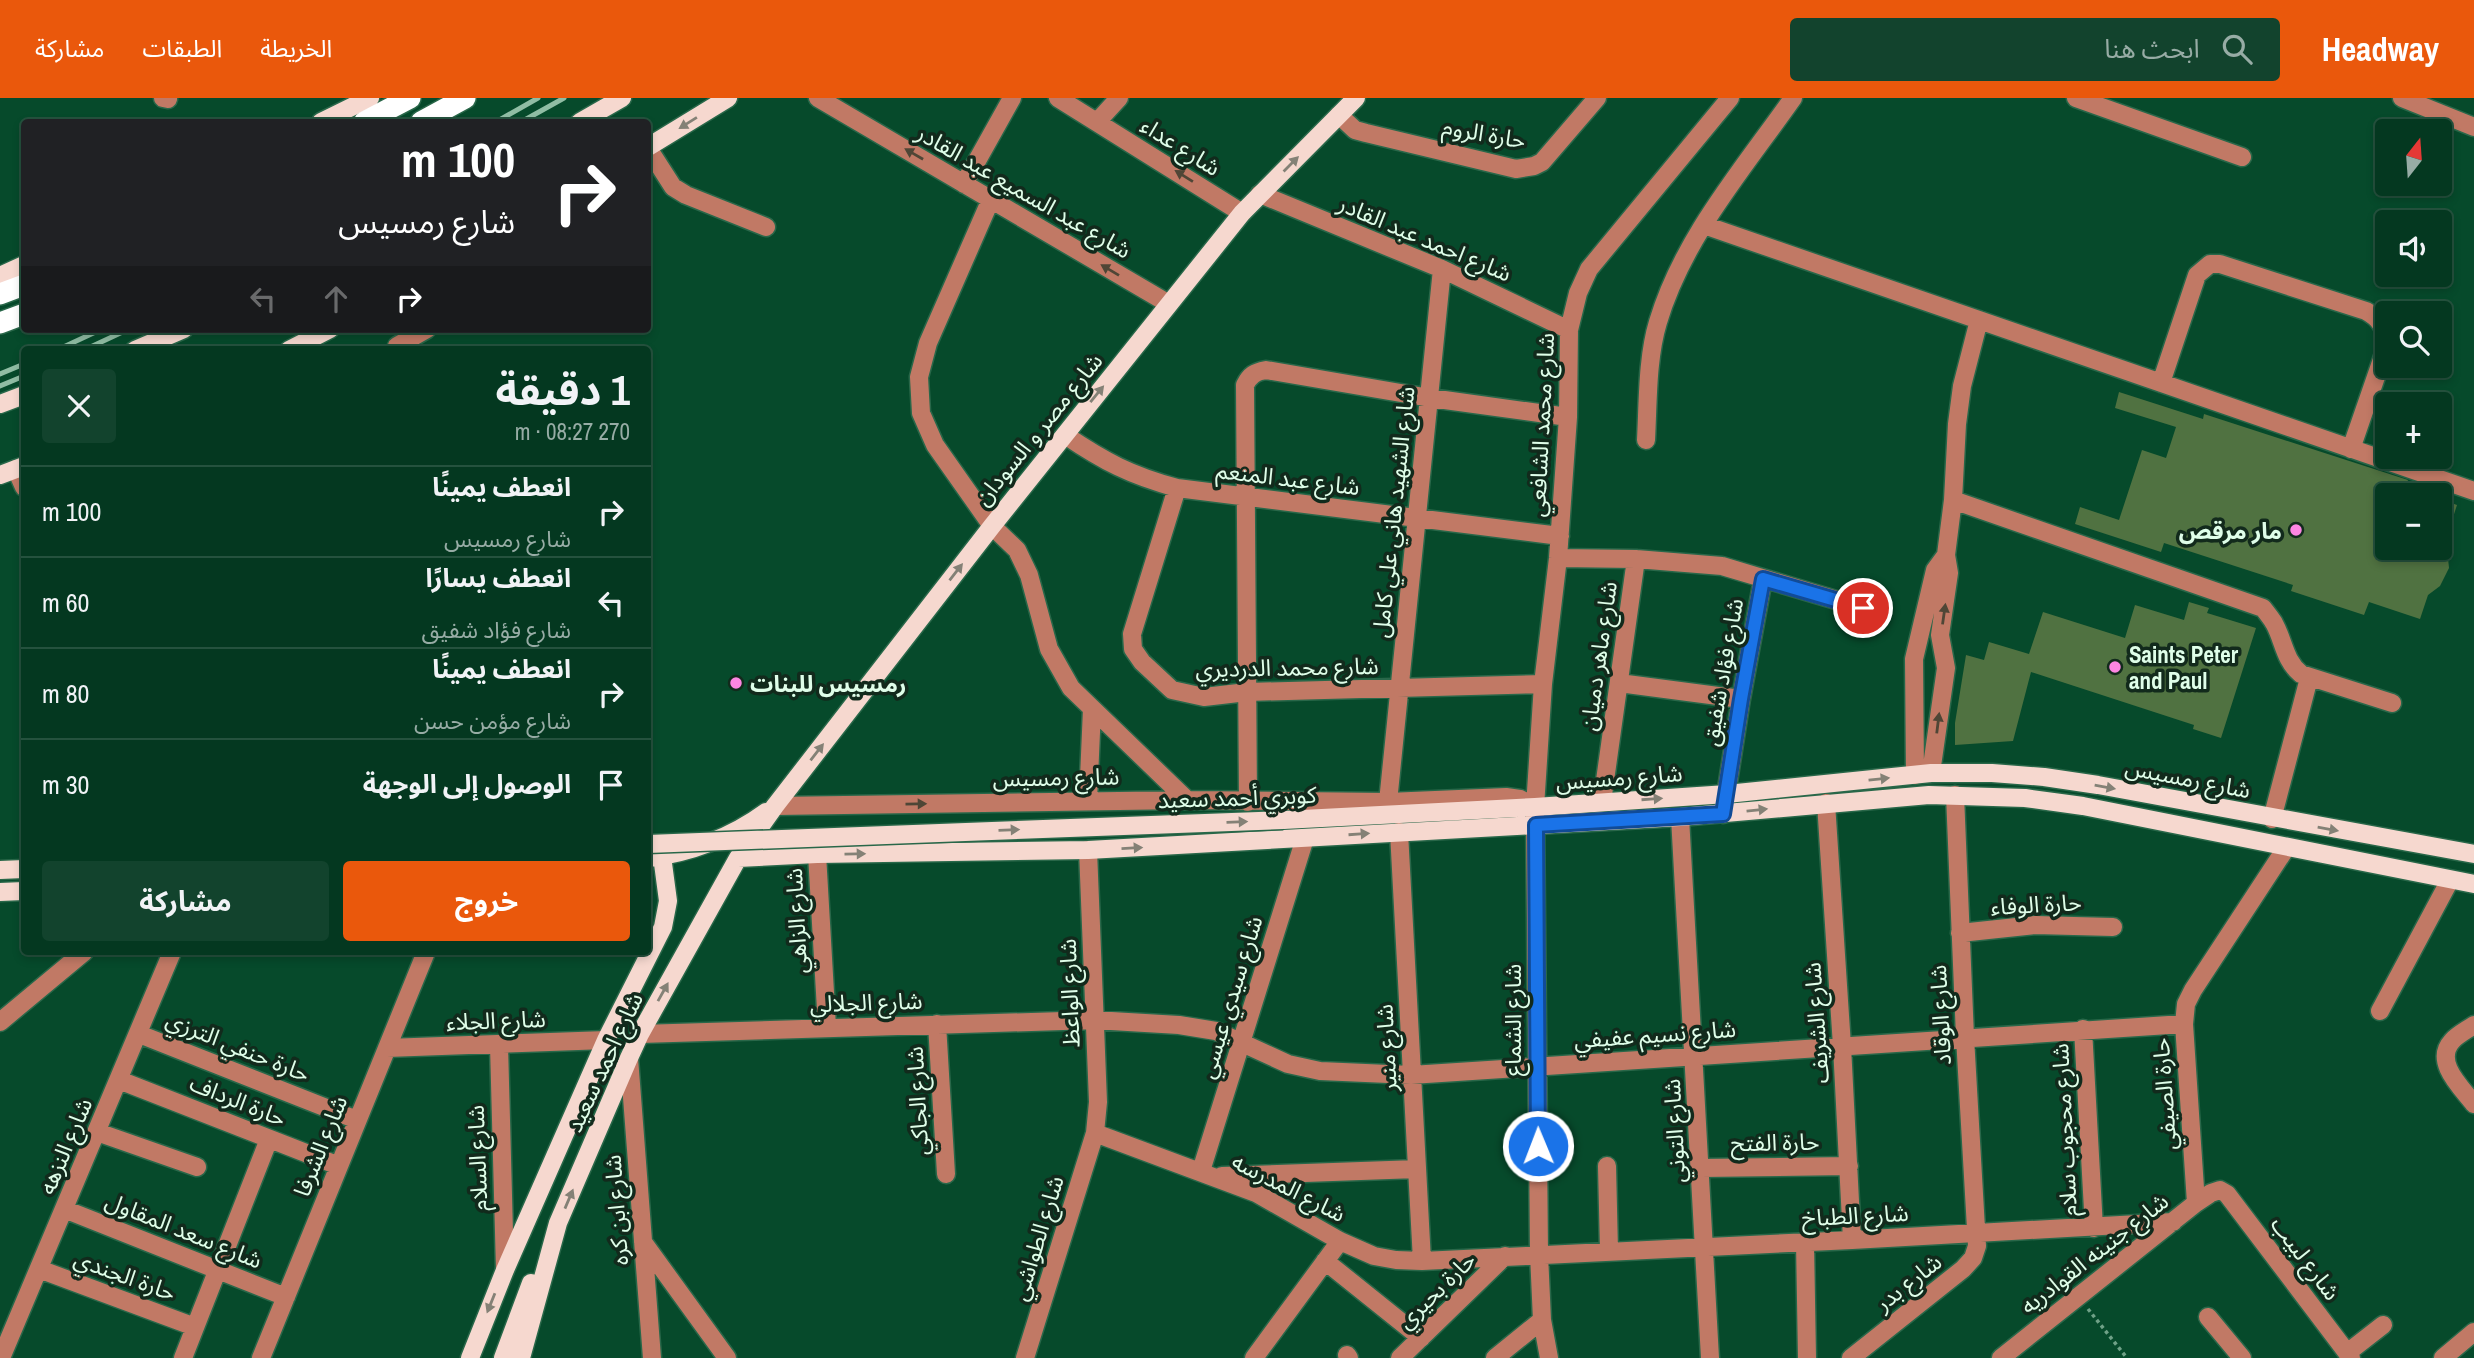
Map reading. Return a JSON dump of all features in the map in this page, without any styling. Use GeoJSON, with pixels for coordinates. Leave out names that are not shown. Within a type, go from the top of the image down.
{"type":"FeatureCollection","features":[{"type":"Feature","properties":{"kind":"highway"},"geometry":{"type":"LineString","coordinates":[[370,119],[411,98]]}},
{"type":"Feature","properties":{"kind":"highway"},"geometry":{"type":"LineString","coordinates":[[426,119],[465,98]]}},
{"type":"Feature","properties":{"kind":"highway"},"geometry":{"type":"LineString","coordinates":[[0,294],[21,286]]}},
{"type":"Feature","properties":{"kind":"highway"},"geometry":{"type":"LineString","coordinates":[[0,323],[21,315]]}},
{"type":"Feature","properties":{"kind":"main road"},"geometry":{"type":"LineString","coordinates":[[327,119],[370,98]]}},
{"type":"Feature","properties":{"kind":"main road"},"geometry":{"type":"LineString","coordinates":[[585,119],[622,98]]}},
{"type":"Feature","properties":{"kind":"main road"},"geometry":{"type":"LineString","coordinates":[[651,146],[728,98]]}},
{"type":"Feature","properties":{"kind":"main road","name":"شارع مصر و السودان"},"geometry":{"type":"LineString","coordinates":[[775,806],[992,526],[1242,213],[1356,98]]}},
{"type":"Feature","properties":{"kind":"main road"},"geometry":{"type":"LineString","coordinates":[[0,276],[21,266]]}},
{"type":"Feature","properties":{"kind":"main road"},"geometry":{"type":"LineString","coordinates":[[144,346],[175,333]]}},
{"type":"Feature","properties":{"kind":"main road"},"geometry":{"type":"LineString","coordinates":[[297,346],[322,333]]}},
{"type":"Feature","properties":{"kind":"main road"},"geometry":{"type":"LineString","coordinates":[[0,404],[21,396]]}},
{"type":"Feature","properties":{"kind":"main road","name":"شارع رمسيس"},"geometry":{"type":"LineString","coordinates":[[738,858],[817,854],[1088,850],[1399,832],[1535,816],[1602,802],[1727,794],[1923,774],[1992,773],[2044,777],[2474,855]]}},
{"type":"Feature","properties":{"kind":"main road","name":"شارع رمسيس"},"geometry":{"type":"LineString","coordinates":[[1535,816],[1680,817],[1826,803],[1955,795],[2025,798],[2083,806],[2474,884]]}},
{"type":"Feature","properties":{"kind":"main road","name":"شارع رمسيس"},"geometry":{"type":"LineString","coordinates":[[655,857],[682,852],[722,837],[775,806]]}},
{"type":"Feature","properties":{"kind":"main road","name":"شارع احمد سعيد"},"geometry":{"type":"LineString","coordinates":[[521,1358],[558,1223],[640,1034],[738,858],[775,806]]}},
{"type":"Feature","properties":{"kind":"main road","name":"كوبري أحمد سعيد"},"geometry":{"type":"LineString","coordinates":[[651,844],[1283,820],[1535,816]]}},
{"type":"Feature","properties":{"kind":"main road","name":"شارع احمد سعيد"},"geometry":{"type":"LineString","coordinates":[[651,951],[663,927],[668,901],[655,857]]}},
{"type":"Feature","properties":{"kind":"main road"},"geometry":{"type":"LineString","coordinates":[[0,870],[21,869]]}},
{"type":"Feature","properties":{"kind":"main road"},"geometry":{"type":"LineString","coordinates":[[0,892],[21,891]]}},
{"type":"Feature","properties":{"kind":"main road","name":"شارع احمد سعيد"},"geometry":{"type":"LineString","coordinates":[[470,1358],[505,1270],[606,1040],[649,955]]}},
{"type":"Feature","properties":{"kind":"main road"},"geometry":{"type":"LineString","coordinates":[[503,1358],[558,1223]]}},
{"type":"Feature","properties":{"kind":"street","name":"شارع عبد السميع عبد القادر"},"geometry":{"type":"LineString","coordinates":[[818,98],[1169,304]]}},
{"type":"Feature","properties":{"kind":"street"},"geometry":{"type":"LineString","coordinates":[[964,184],[1012,98]]}},
{"type":"Feature","properties":{"kind":"street","name":"شارع عداء"},"geometry":{"type":"LineString","coordinates":[[1058,98],[1242,213]]}},
{"type":"Feature","properties":{"kind":"street"},"geometry":{"type":"LineString","coordinates":[[1097,122],[1119,98]]}},
{"type":"Feature","properties":{"kind":"street","name":"حارة الروم"},"geometry":{"type":"LineString","coordinates":[[1339,115],[1355,130],[1526,169],[1542,162],[1597,98]]}},
{"type":"Feature","properties":{"kind":"street","name":"شارع محمد الشافعي"},"geometry":{"type":"LineString","coordinates":[[1535,816],[1543,684],[1558,558],[1568,417],[1569,330],[1578,293],[1589,269],[1730,98]]}},
{"type":"Feature","properties":{"kind":"street"},"geometry":{"type":"LineString","coordinates":[[1646,440],[1648,385],[1657,325],[1672,282],[1688,249],[1793,98]]}},
{"type":"Feature","properties":{"kind":"street"},"geometry":{"type":"LineString","coordinates":[[2076,98],[2242,157]]}},
{"type":"Feature","properties":{"kind":"street"},"geometry":{"type":"LineString","coordinates":[[2402,98],[2474,127]]}},
{"type":"Feature","properties":{"kind":"street"},"geometry":{"type":"LineString","coordinates":[[651,153],[673,187],[766,228]]}},
{"type":"Feature","properties":{"kind":"street","name":"شارع احمد عبد القادر"},"geometry":{"type":"LineString","coordinates":[[1260,194],[1442,269],[1569,330]]}},
{"type":"Feature","properties":{"kind":"street"},"geometry":{"type":"LineString","coordinates":[[991,200],[928,343],[919,377],[921,413],[935,445],[992,526],[1017,550],[1029,575],[1044,635],[1055,663],[1071,688],[1187,800]]}},
{"type":"Feature","properties":{"kind":"street"},"geometry":{"type":"LineString","coordinates":[[1704,225],[2474,491]]}},
{"type":"Feature","properties":{"kind":"street"},"geometry":{"type":"LineString","coordinates":[[2161,383],[2197,275],[2210,264],[2220,264],[2366,311],[2379,318],[2387,345],[2351,449]]}},
{"type":"Feature","properties":{"kind":"street","name":"شارع الشهيد هاني علي كامل"},"geometry":{"type":"LineString","coordinates":[[1388,802],[1442,269]]}},
{"type":"Feature","properties":{"kind":"street"},"geometry":{"type":"LineString","coordinates":[[1923,774],[1945,668],[1940,635],[1949,573],[1946,555],[1959,412],[1962,386],[1979,320]]}},
{"type":"Feature","properties":{"kind":"street"},"geometry":{"type":"LineString","coordinates":[[397,346],[420,333]]}},
{"type":"Feature","properties":{"kind":"street"},"geometry":{"type":"LineString","coordinates":[[1248,802],[1245,385],[1249,377],[1257,371],[1266,370],[1430,398],[1568,417]]}},
{"type":"Feature","properties":{"kind":"street","name":"شارع عبد المنعم"},"geometry":{"type":"LineString","coordinates":[[1065,435],[1104,461],[1139,477],[1177,488],[1247,499],[1559,536]]}},
{"type":"Feature","properties":{"kind":"street","name":"شارع محمد الدرديري"},"geometry":{"type":"LineString","coordinates":[[1177,488],[1132,634],[1133,649],[1142,662],[1172,690],[1204,697],[1247,692],[1543,684]]}},
{"type":"Feature","properties":{"kind":"street"},"geometry":{"type":"LineString","coordinates":[[1953,500],[2263,608],[2274,624],[2293,668],[2309,678],[2392,703]]}},
{"type":"Feature","properties":{"kind":"street"},"geometry":{"type":"LineString","coordinates":[[1923,774],[1913,669],[1935,570],[1946,555]]}},
{"type":"Feature","properties":{"kind":"street"},"geometry":{"type":"LineString","coordinates":[[1558,558],[1636,559],[1722,566],[1863,608]]}},
{"type":"Feature","properties":{"kind":"street","name":"شارع ماهر دميان"},"geometry":{"type":"LineString","coordinates":[[1602,802],[1636,559]]}},
{"type":"Feature","properties":{"kind":"street","name":"شارع فؤاد شفيق"},"geometry":{"type":"LineString","coordinates":[[1723,814],[1763,579]]}},
{"type":"Feature","properties":{"kind":"street"},"geometry":{"type":"LineString","coordinates":[[1916,649],[1931,643],[1942,650]]}},
{"type":"Feature","properties":{"kind":"street"},"geometry":{"type":"LineString","coordinates":[[2272,819],[2309,678]]}},
{"type":"Feature","properties":{"kind":"street"},"geometry":{"type":"LineString","coordinates":[[1619,683],[1741,699]]}},
{"type":"Feature","properties":{"kind":"street"},"geometry":{"type":"LineString","coordinates":[[1088,801],[1092,709]]}},
{"type":"Feature","properties":{"kind":"street","name":"شارع الوقاد"},"geometry":{"type":"LineString","coordinates":[[1955,795],[1965,1037],[1978,1232]]}},
{"type":"Feature","properties":{"kind":"street","name":"شارع رمسيس"},"geometry":{"type":"LineString","coordinates":[[775,806],[1187,800],[1388,802],[1506,797],[1520,799],[1535,816]]}},
{"type":"Feature","properties":{"kind":"street","name":"شارع الشريف"},"geometry":{"type":"LineString","coordinates":[[1826,803],[1852,1240]]}},
{"type":"Feature","properties":{"kind":"street","name":"شارع الشماع"},"geometry":{"type":"LineString","coordinates":[[1535,816],[1539,1254],[1542,1320],[1549,1358]]}},
{"type":"Feature","properties":{"kind":"street","name":"شارع التوني"},"geometry":{"type":"LineString","coordinates":[[1680,817],[1710,1358]]}},
{"type":"Feature","properties":{"kind":"street","name":"شارع منير"},"geometry":{"type":"LineString","coordinates":[[1399,832],[1422,1261]]}},
{"type":"Feature","properties":{"kind":"street","name":"شارع سيدي عيسي"},"geometry":{"type":"LineString","coordinates":[[1208,1174],[1242,1042],[1305,838]]}},
{"type":"Feature","properties":{"kind":"street","name":"حارة الصيفي"},"geometry":{"type":"LineString","coordinates":[[2196,1203],[2184,1024],[2186,1004],[2286,848]]}},
{"type":"Feature","properties":{"kind":"street","name":"شارع الواعظ"},"geometry":{"type":"LineString","coordinates":[[1088,850],[1098,1102],[1095,1133]]}},
{"type":"Feature","properties":{"kind":"street","name":"شارع الزاهي"},"geometry":{"type":"LineString","coordinates":[[817,854],[827,1027]]}},
{"type":"Feature","properties":{"kind":"street"},"geometry":{"type":"LineString","coordinates":[[2380,1011],[2450,880]]}},
{"type":"Feature","properties":{"kind":"street","name":"حارة الوفاء"},"geometry":{"type":"LineString","coordinates":[[1961,933],[2035,925],[2113,927]]}},
{"type":"Feature","properties":{"kind":"street"},"geometry":{"type":"LineString","coordinates":[[0,1022],[80,955]]}},
{"type":"Feature","properties":{"kind":"street","name":"شارع النزهه"},"geometry":{"type":"LineString","coordinates":[[1,1358],[139,1034],[165,955]]}},
{"type":"Feature","properties":{"kind":"street","name":"شارع الشرفا"},"geometry":{"type":"LineString","coordinates":[[261,1358],[425,955]]}},
{"type":"Feature","properties":{"kind":"street","name":"شارع نسيم عفيفي"},"geometry":{"type":"LineString","coordinates":[[1094,1020],[1179,1025],[1216,1031],[1288,1064],[1320,1071],[1411,1075],[2184,1024]]}},
{"type":"Feature","properties":{"kind":"street","name":"شارع الجلالي"},"geometry":{"type":"LineString","coordinates":[[640,1034],[1094,1020]]}},
{"type":"Feature","properties":{"kind":"street","name":"شارع الجاكي"},"geometry":{"type":"LineString","coordinates":[[937,1024],[946,1174]]}},
{"type":"Feature","properties":{"kind":"street"},"geometry":{"type":"LineString","coordinates":[[2474,1025],[2452,1041],[2446,1050],[2445,1059],[2448,1070],[2474,1104]]}},
{"type":"Feature","properties":{"kind":"street","name":"شارع محجوب سلام"},"geometry":{"type":"LineString","coordinates":[[2083,1029],[2094,1228]]}},
{"type":"Feature","properties":{"kind":"street","name":"حارة حنفي الترزي"},"geometry":{"type":"LineString","coordinates":[[139,1034],[357,1120]]}},
{"type":"Feature","properties":{"kind":"street","name":"شارع الجلاء"},"geometry":{"type":"LineString","coordinates":[[387,1048],[606,1040]]}},
{"type":"Feature","properties":{"kind":"street","name":"شارع السلام"},"geometry":{"type":"LineString","coordinates":[[499,1045],[505,1270]]}},
{"type":"Feature","properties":{"kind":"street","name":"شارع ابن كره"},"geometry":{"type":"LineString","coordinates":[[629,1058],[652,1358]]}},
{"type":"Feature","properties":{"kind":"street","name":"حارة الرداف"},"geometry":{"type":"LineString","coordinates":[[119,1080],[339,1166]]}},
{"type":"Feature","properties":{"kind":"street"},"geometry":{"type":"LineString","coordinates":[[97,1132],[197,1167]]}},
{"type":"Feature","properties":{"kind":"street","name":"شارع المدرسه"},"geometry":{"type":"LineString","coordinates":[[1095,1133],[1256,1193],[1340,1241],[1374,1256],[1422,1261],[1505,1256]]}},
{"type":"Feature","properties":{"kind":"street","name":"شارع الطواشي"},"geometry":{"type":"LineString","coordinates":[[1025,1358],[1095,1133]]}},
{"type":"Feature","properties":{"kind":"street"},"geometry":{"type":"LineString","coordinates":[[183,1358],[269,1139]]}},
{"type":"Feature","properties":{"kind":"street"},"geometry":{"type":"LineString","coordinates":[[1607,1166],[1609,1251]]}},
{"type":"Feature","properties":{"kind":"street","name":"حارة الفتح"},"geometry":{"type":"LineString","coordinates":[[1701,1168],[1849,1166]]}},
{"type":"Feature","properties":{"kind":"street"},"geometry":{"type":"LineString","coordinates":[[1208,1174],[1417,1169]]}},
{"type":"Feature","properties":{"kind":"street","name":"شارع جنينه القوادريه"},"geometry":{"type":"LineString","coordinates":[[2001,1358],[2196,1203],[2211,1192],[2220,1190]]}},
{"type":"Feature","properties":{"kind":"street","name":"شارع لبيب"},"geometry":{"type":"LineString","coordinates":[[2220,1190],[2227,1194],[2349,1356]]}},
{"type":"Feature","properties":{"kind":"street","name":"شارع سعد المقاول"},"geometry":{"type":"LineString","coordinates":[[64,1209],[286,1297]]}},
{"type":"Feature","properties":{"kind":"street","name":"شارع الطباخ"},"geometry":{"type":"LineString","coordinates":[[1505,1256],[2173,1222]]}},
{"type":"Feature","properties":{"kind":"street","name":"شارع بدر"},"geometry":{"type":"LineString","coordinates":[[1851,1358],[1969,1264],[1978,1246],[1978,1232]]}},
{"type":"Feature","properties":{"kind":"street"},"geometry":{"type":"LineString","coordinates":[[1254,1358],[1340,1241]]}},
{"type":"Feature","properties":{"kind":"street"},"geometry":{"type":"LineString","coordinates":[[643,1242],[727,1358]]}},
{"type":"Feature","properties":{"kind":"street"},"geometry":{"type":"LineString","coordinates":[[1805,1242],[1807,1358]]}},
{"type":"Feature","properties":{"kind":"street","name":"حارة بحيري"},"geometry":{"type":"LineString","coordinates":[[1400,1358],[1505,1256]]}},
{"type":"Feature","properties":{"kind":"street"},"geometry":{"type":"LineString","coordinates":[[1325,1261],[1421,1338]]}},
{"type":"Feature","properties":{"kind":"street","name":"حارة الجندي"},"geometry":{"type":"LineString","coordinates":[[38,1269],[195,1327]]}},
{"type":"Feature","properties":{"kind":"street"},"geometry":{"type":"LineString","coordinates":[[2208,1317],[2242,1358]]}},
{"type":"Feature","properties":{"kind":"street"},"geometry":{"type":"LineString","coordinates":[[1496,1358],[1542,1320]]}},
{"type":"Feature","properties":{"kind":"street"},"geometry":{"type":"LineString","coordinates":[[2349,1356],[2383,1325]]}},
{"type":"Feature","properties":{"kind":"street"},"geometry":{"type":"LineString","coordinates":[[2451,1355],[2474,1332]]}},
{"type":"Feature","properties":{"kind":"path"},"geometry":{"type":"LineString","coordinates":[[2078,1297],[2127,1358]]}},
{"type":"Feature","properties":{"kind":"building"},"geometry":{"type":"Polygon","coordinates":[[[2119,392],[2203,419],[2204,414],[2408,480],[2407,483],[2375,483],[2375,560],[2448,560],[2449,568],[2440,586],[2428,595],[2420,619],[2369,602],[2364,615],[2291,591],[2293,585],[2164,543],[2161,552],[2075,524],[2080,507],[2119,520],[2142,450],[2166,458],[2176,427],[2115,408],[2119,392]]]}},
{"type":"Feature","properties":{"kind":"building"},"geometry":{"type":"Polygon","coordinates":[[[2452,503],[2457,505],[2452,520],[2452,503]]]}},
{"type":"Feature","properties":{"kind":"building"},"geometry":{"type":"Polygon","coordinates":[[[2189,602],[2209,608],[2207,613],[2256,628],[2221,738],[2193,729],[2194,725],[2031,672],[2013,741],[1955,745],[1955,723],[1966,655],[1984,660],[1989,642],[2029,654],[2043,612],[2125,638],[2135,605],[2184,620],[2189,602]]]}},
{"type":"Feature","properties":{"kind":"railway"},"geometry":{"type":"LineString","coordinates":[[501,119],[538,98]]}},
{"type":"Feature","properties":{"kind":"railway"},"geometry":{"type":"LineString","coordinates":[[526,119],[564,98]]}},
{"type":"Feature","properties":{"kind":"railway"},"geometry":{"type":"LineString","coordinates":[[66,346],[93,333]]}},
{"type":"Feature","properties":{"kind":"railway"},"geometry":{"type":"LineString","coordinates":[[93,346],[120,333]]}},
{"type":"Feature","properties":{"kind":"railway"},"geometry":{"type":"LineString","coordinates":[[0,374],[21,365]]}},
{"type":"Feature","properties":{"kind":"railway"},"geometry":{"type":"LineString","coordinates":[[0,386],[21,377]]}},
{"type":"Feature","properties":{"kind":"place","name":"مار مرقص"},"geometry":{"type":"Point","coordinates":[2296,530]}},
{"type":"Feature","properties":{"kind":"place","name":"Saints Peter and Paul"},"geometry":{"type":"Point","coordinates":[2115,667]}},
{"type":"Feature","properties":{"kind":"place","name":"رمسيس للبنات"},"geometry":{"type":"Point","coordinates":[736,683]}},
{"type":"Feature","properties":{"kind":"route"},"geometry":{"type":"LineString","coordinates":[[1538,1146],[1536,825],[1723,814],[1763,579],[1863,608]]}}]}
